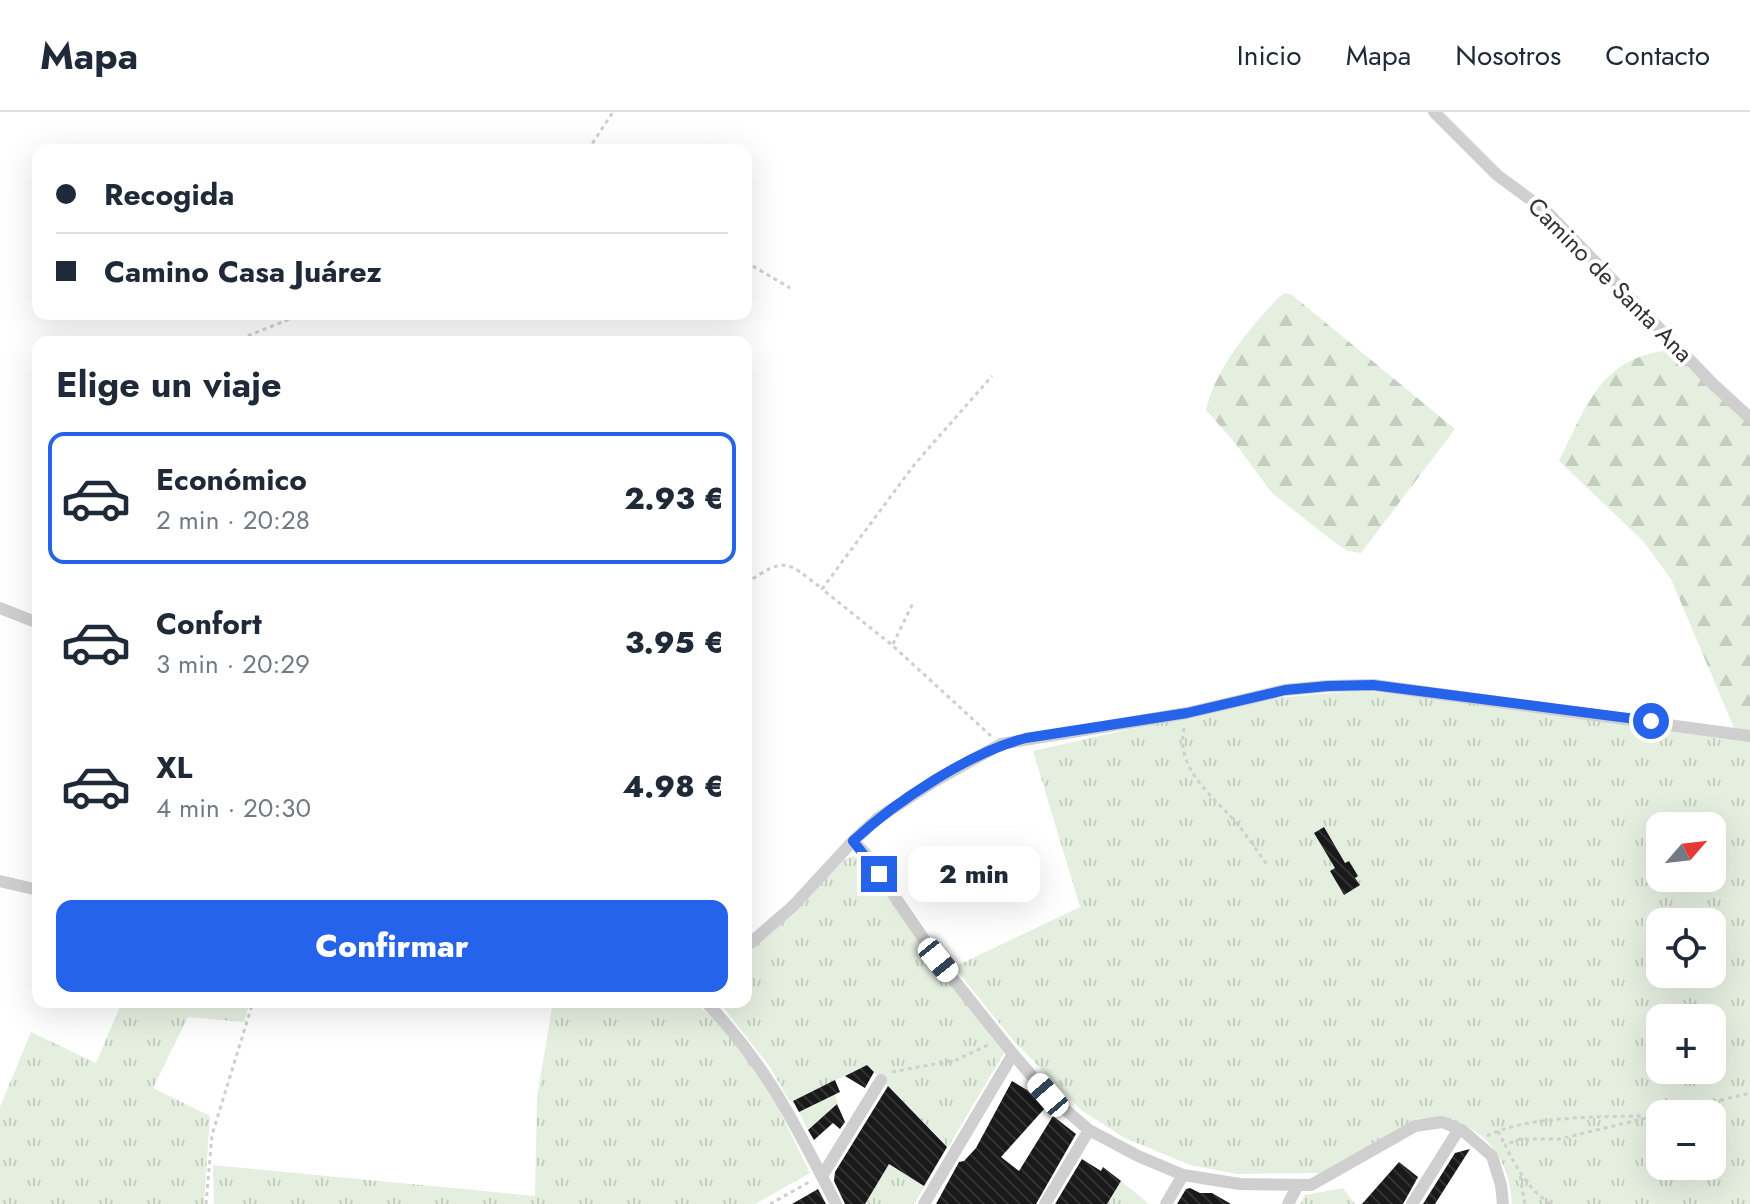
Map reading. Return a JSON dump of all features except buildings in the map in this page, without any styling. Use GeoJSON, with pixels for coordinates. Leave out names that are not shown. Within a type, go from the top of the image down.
{"type":"FeatureCollection","features":[{"type":"Feature","properties":{"kind":"street","name":"Camino de Santa Ana"},"geometry":{"type":"LineString","coordinates":[[1434,112],[1497,175],[1557,221],[1713,384],[1750,418]]}},
{"type":"Feature","properties":{"kind":"street"},"geometry":{"type":"LineString","coordinates":[[0,608],[32,621]]}},
{"type":"Feature","properties":{"kind":"street"},"geometry":{"type":"LineString","coordinates":[[752,942],[793,906],[878,818],[1001,744],[1187,713],[1285,690],[1373,685],[1750,736]]}},
{"type":"Feature","properties":{"kind":"street"},"geometry":{"type":"LineString","coordinates":[[853,841],[865,853],[938,960],[1013,1054],[1048,1095],[1089,1130],[1183,1175],[1240,1184],[1305,1185]]}},
{"type":"Feature","properties":{"kind":"street"},"geometry":{"type":"LineString","coordinates":[[0,881],[32,889]]}},
{"type":"Feature","properties":{"kind":"street"},"geometry":{"type":"LineString","coordinates":[[711,1008],[750,1052],[786,1107],[836,1204]]}},
{"type":"Feature","properties":{"kind":"street"},"geometry":{"type":"LineString","coordinates":[[924,1204],[1013,1054]]}},
{"type":"Feature","properties":{"kind":"street"},"geometry":{"type":"LineString","coordinates":[[822,1176],[881,1080]]}},
{"type":"Feature","properties":{"kind":"street"},"geometry":{"type":"LineString","coordinates":[[1288,1204],[1305,1185],[1415,1126],[1442,1122],[1478,1141],[1492,1156],[1503,1204]]}},
{"type":"Feature","properties":{"kind":"street"},"geometry":{"type":"LineString","coordinates":[[1412,1204],[1459,1129]]}},
{"type":"Feature","properties":{"kind":"street"},"geometry":{"type":"LineString","coordinates":[[1045,1204],[1089,1130]]}},
{"type":"Feature","properties":{"kind":"street"},"geometry":{"type":"LineString","coordinates":[[1166,1204],[1183,1175]]}},
{"type":"Feature","properties":{"kind":"path"},"geometry":{"type":"LineString","coordinates":[[592,144],[613,112]]}},
{"type":"Feature","properties":{"kind":"path"},"geometry":{"type":"LineString","coordinates":[[752,266],[790,288]]}},
{"type":"Feature","properties":{"kind":"path"},"geometry":{"type":"LineString","coordinates":[[248,336],[287,320]]}},
{"type":"Feature","properties":{"kind":"path"},"geometry":{"type":"LineString","coordinates":[[822,589],[914,465],[992,376]]}},
{"type":"Feature","properties":{"kind":"path"},"geometry":{"type":"LineString","coordinates":[[752,579],[777,564],[790,564],[892,645],[1001,744]]}},
{"type":"Feature","properties":{"kind":"path"},"geometry":{"type":"LineString","coordinates":[[892,645],[914,601]]}},
{"type":"Feature","properties":{"kind":"path"},"geometry":{"type":"LineString","coordinates":[[1187,713],[1181,740],[1199,786],[1238,825],[1268,866]]}},
{"type":"Feature","properties":{"kind":"path"},"geometry":{"type":"LineString","coordinates":[[206,1204],[212,1135],[251,1008]]}},
{"type":"Feature","properties":{"kind":"path"},"geometry":{"type":"LineString","coordinates":[[881,1080],[881,1073],[956,1060],[991,1044]]}},
{"type":"Feature","properties":{"kind":"path"},"geometry":{"type":"LineString","coordinates":[[1550,1204],[1535,1193],[1519,1174],[1505,1145],[1520,1139],[1559,1139],[1750,1093]]}},
{"type":"Feature","properties":{"kind":"path"},"geometry":{"type":"LineString","coordinates":[[1478,1141],[1498,1131],[1563,1119],[1645,1116]]}},
{"type":"Feature","properties":{"kind":"path"},"geometry":{"type":"LineString","coordinates":[[1519,1174],[1525,1204]]}},
{"type":"Feature","properties":{"kind":"path"},"geometry":{"type":"LineString","coordinates":[[770,1204],[822,1176]]}},
{"type":"Feature","properties":{"kind":"green space"},"geometry":{"type":"Polygon","coordinates":[[[1286,293],[1455,429],[1361,553],[1348,551],[1334,542],[1272,493],[1206,410],[1226,363],[1269,308],[1286,293]]]}},
{"type":"Feature","properties":{"kind":"green space"},"geometry":{"type":"Polygon","coordinates":[[[1672,350],[1750,423],[1750,731],[1734,728],[1671,579],[1643,541],[1559,461],[1588,403],[1612,373],[1648,354],[1672,350]]]}},
{"type":"Feature","properties":{"kind":"green space"},"geometry":{"type":"Polygon","coordinates":[[[1357,691],[1412,694],[1750,738],[1750,1204],[1512,1204],[1504,1166],[1484,1138],[1470,1128],[1436,1119],[1416,1119],[1320,1173],[1237,1174],[1190,1165],[1123,1137],[1081,1110],[1012,1039],[954,967],[1080,907],[1033,751],[1263,699],[1357,691]]]}},
{"type":"Feature","properties":{"kind":"green space"},"geometry":{"type":"Polygon","coordinates":[[[854,856],[866,865],[930,957],[1004,1053],[948,1147],[867,1065],[830,1083],[838,1103],[808,1130],[799,1112],[818,1103],[812,1092],[790,1102],[770,1067],[724,1008],[752,1008],[752,950],[845,859],[854,856]]]}},
{"type":"Feature","properties":{"kind":"green space"},"geometry":{"type":"Polygon","coordinates":[[[119,1008],[248,1008],[244,1022],[188,1017],[153,1088],[210,1116],[204,1204],[0,1204],[0,1107],[31,1032],[96,1063],[119,1008]]]}},
{"type":"Feature","properties":{"kind":"green space"},"geometry":{"type":"Polygon","coordinates":[[[552,1008],[701,1008],[713,1017],[764,1079],[810,1173],[755,1204],[214,1204],[213,1165],[535,1196],[537,1097],[552,1008]]]}},
{"type":"Feature","properties":{"kind":"green space"},"geometry":{"type":"Polygon","coordinates":[[[889,1164],[925,1186],[914,1204],[865,1204],[889,1164]]]}},
{"type":"Feature","properties":{"kind":"green space"},"geometry":{"type":"Polygon","coordinates":[[[1121,1181],[1149,1204],[1107,1204],[1121,1181]]]}},
{"type":"Feature","properties":{"kind":"green space"},"geometry":{"type":"Polygon","coordinates":[[[1343,1188],[1355,1204],[1300,1204],[1305,1195],[1343,1188]]]}},
{"type":"Feature","properties":{"kind":"route"},"geometry":{"type":"LineString","coordinates":[[879,874],[853,841],[878,818],[935,781],[1001,744],[1026,738],[1187,713],[1285,690],[1328,686],[1373,685],[1651,721]]}}]}
